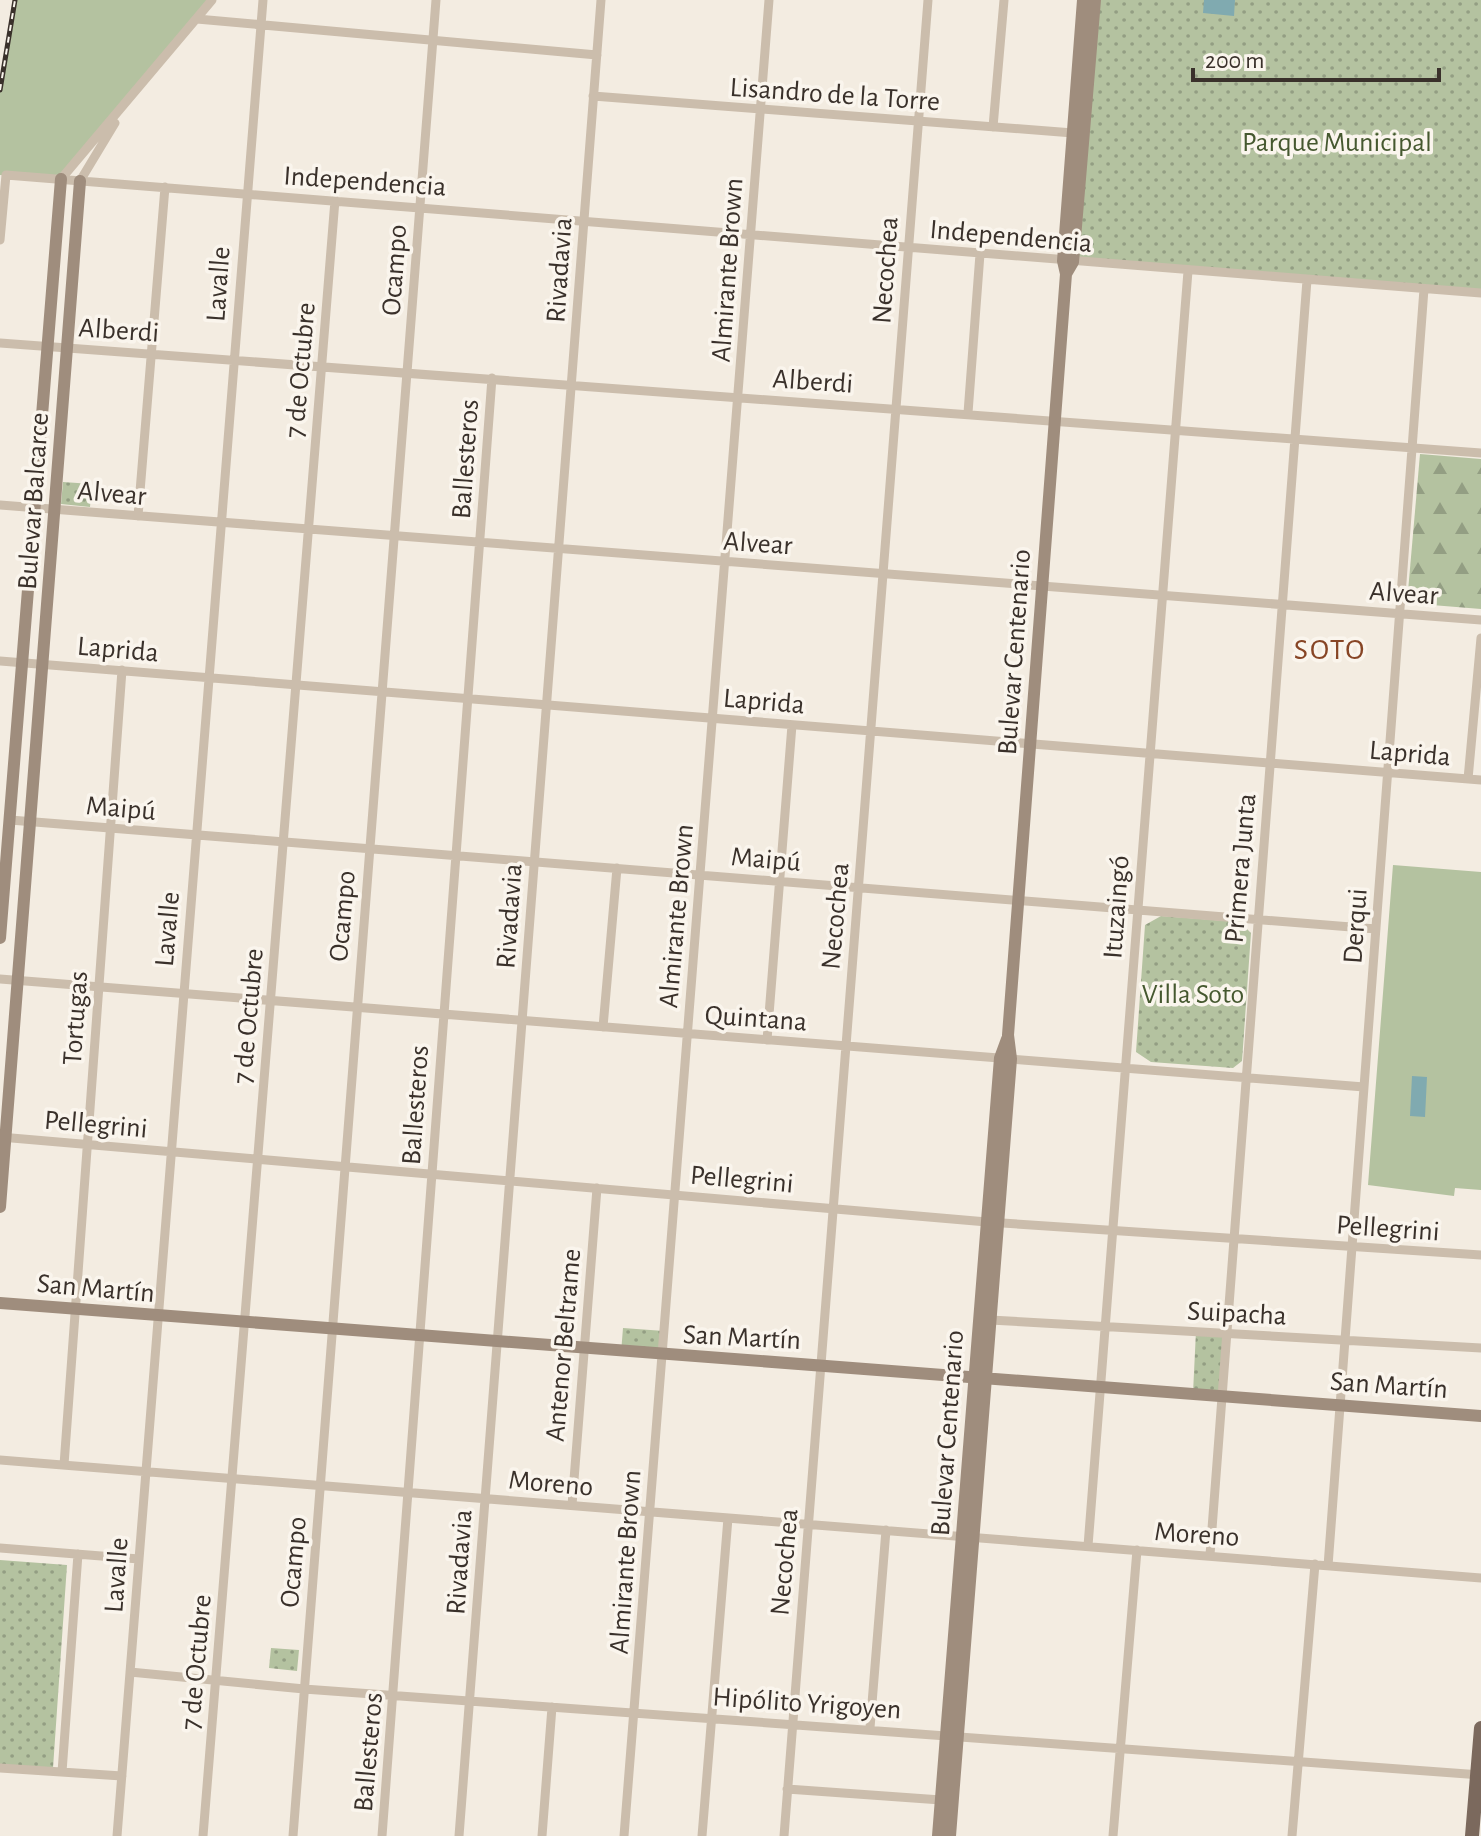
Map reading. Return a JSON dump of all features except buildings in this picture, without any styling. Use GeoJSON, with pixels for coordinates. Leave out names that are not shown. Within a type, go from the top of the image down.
{"type":"FeatureCollection","features":[{"type":"Feature","properties":{"kind":"main road","name":"Bulevar Centenario"},"geometry":{"type":"LineString","coordinates":[[1067,265],[1083,0]]}},
{"type":"Feature","properties":{"kind":"main road","name":"Bulevar Centenario"},"geometry":{"type":"LineString","coordinates":[[950,1836],[952,1734],[1067,265],[1095,0]]}},
{"type":"Feature","properties":{"kind":"main road","name":"Bulevar Balcarce"},"geometry":{"type":"LineString","coordinates":[[0,938],[60,179]]}},
{"type":"Feature","properties":{"kind":"main road","name":"Bulevar Balcarce"},"geometry":{"type":"LineString","coordinates":[[0,1207],[3,1137],[31,822],[80,181]]}},
{"type":"Feature","properties":{"kind":"main road","name":"Bulevar Centenario"},"geometry":{"type":"LineString","coordinates":[[980,1377],[990,1320],[992,1222]]}},
{"type":"Feature","properties":{"kind":"main road","name":"San Martín"},"geometry":{"type":"LineString","coordinates":[[0,1303],[662,1356],[822,1364],[1481,1416]]}},
{"type":"Feature","properties":{"kind":"main road"},"geometry":{"type":"LineString","coordinates":[[1472,1836],[1481,1728]]}},
{"type":"Feature","properties":{"kind":"main road","name":"Bulevar Centenario"},"geometry":{"type":"LineString","coordinates":[[938,1836],[952,1734]]}},
{"type":"Feature","properties":{"kind":"street"},"geometry":{"type":"LineString","coordinates":[[60,179],[212,0]]}},
{"type":"Feature","properties":{"kind":"street","name":"Lavalle"},"geometry":{"type":"LineString","coordinates":[[117,1836],[245,193],[263,0]]}},
{"type":"Feature","properties":{"kind":"street","name":"Ocampo"},"geometry":{"type":"LineString","coordinates":[[293,1836],[436,0]]}},
{"type":"Feature","properties":{"kind":"street","name":"Rivadavia"},"geometry":{"type":"LineString","coordinates":[[459,1836],[601,0]]}},
{"type":"Feature","properties":{"kind":"street","name":"Almirante Brown"},"geometry":{"type":"LineString","coordinates":[[624,1836],[769,0]]}},
{"type":"Feature","properties":{"kind":"street","name":"Necochea"},"geometry":{"type":"LineString","coordinates":[[784,1836],[872,731],[880,573],[897,408],[928,0]]}},
{"type":"Feature","properties":{"kind":"street"},"geometry":{"type":"LineString","coordinates":[[993,127],[1004,0]]}},
{"type":"Feature","properties":{"kind":"street"},"geometry":{"type":"LineString","coordinates":[[1071,0],[1083,0]]}},
{"type":"Feature","properties":{"kind":"street"},"geometry":{"type":"LineString","coordinates":[[197,19],[597,55]]}},
{"type":"Feature","properties":{"kind":"street","name":"Lisandro de la Torre"},"geometry":{"type":"LineString","coordinates":[[593,96],[1073,133]]}},
{"type":"Feature","properties":{"kind":"street"},"geometry":{"type":"LineString","coordinates":[[80,181],[129,99]]}},
{"type":"Feature","properties":{"kind":"street","name":"Independencia"},"geometry":{"type":"LineString","coordinates":[[0,240],[6,175],[584,219],[749,236],[980,254],[1067,265],[1481,293]]}},
{"type":"Feature","properties":{"kind":"street"},"geometry":{"type":"LineString","coordinates":[[138,516],[165,187]]}},
{"type":"Feature","properties":{"kind":"street","name":"7 de Octubre"},"geometry":{"type":"LineString","coordinates":[[203,1836],[335,200]]}},
{"type":"Feature","properties":{"kind":"street"},"geometry":{"type":"LineString","coordinates":[[968,413],[980,254]]}},
{"type":"Feature","properties":{"kind":"street","name":"Ituzaingó"},"geometry":{"type":"LineString","coordinates":[[1088,1546],[1188,271]]}},
{"type":"Feature","properties":{"kind":"street","name":"Primera Junta"},"geometry":{"type":"LineString","coordinates":[[1210,1555],[1307,280]]}},
{"type":"Feature","properties":{"kind":"street","name":"Derqui"},"geometry":{"type":"LineString","coordinates":[[1328,1566],[1424,289]]}},
{"type":"Feature","properties":{"kind":"street","name":"Alberdi"},"geometry":{"type":"LineString","coordinates":[[0,343],[1481,453]]}},
{"type":"Feature","properties":{"kind":"street","name":"Ballesteros"},"geometry":{"type":"LineString","coordinates":[[382,1836],[492,378]]}},
{"type":"Feature","properties":{"kind":"street","name":"Alvear"},"geometry":{"type":"LineString","coordinates":[[0,505],[1481,620]]}},
{"type":"Feature","properties":{"kind":"street"},"geometry":{"type":"LineString","coordinates":[[1468,779],[1481,638]]}},
{"type":"Feature","properties":{"kind":"street","name":"Laprida"},"geometry":{"type":"LineString","coordinates":[[0,661],[1481,780]]}},
{"type":"Feature","properties":{"kind":"street","name":"Tortugas"},"geometry":{"type":"LineString","coordinates":[[64,1465],[122,670]]}},
{"type":"Feature","properties":{"kind":"street"},"geometry":{"type":"LineString","coordinates":[[767,1040],[792,725]]}},
{"type":"Feature","properties":{"kind":"street","name":"Maipú"},"geometry":{"type":"LineString","coordinates":[[10,820],[1376,929]]}},
{"type":"Feature","properties":{"kind":"street"},"geometry":{"type":"LineString","coordinates":[[603,1027],[617,868]]}},
{"type":"Feature","properties":{"kind":"street","name":"Quintana"},"geometry":{"type":"LineString","coordinates":[[0,979],[1364,1087]]}},
{"type":"Feature","properties":{"kind":"street","name":"Pellegrini"},"geometry":{"type":"LineString","coordinates":[[3,1137],[992,1222],[1236,1236],[1481,1255]]}},
{"type":"Feature","properties":{"kind":"street","name":"Antenor Beltrame"},"geometry":{"type":"LineString","coordinates":[[572,1505],[597,1188]]}},
{"type":"Feature","properties":{"kind":"street","name":"Suipacha"},"geometry":{"type":"LineString","coordinates":[[990,1320],[1481,1348]]}},
{"type":"Feature","properties":{"kind":"street","name":"Moreno"},"geometry":{"type":"LineString","coordinates":[[0,1460],[1481,1578]]}},
{"type":"Feature","properties":{"kind":"street"},"geometry":{"type":"LineString","coordinates":[[702,1836],[728,1518]]}},
{"type":"Feature","properties":{"kind":"street"},"geometry":{"type":"LineString","coordinates":[[870,1728],[886,1530]]}},
{"type":"Feature","properties":{"kind":"street"},"geometry":{"type":"LineString","coordinates":[[0,1548],[139,1559]]}},
{"type":"Feature","properties":{"kind":"street"},"geometry":{"type":"LineString","coordinates":[[1113,1836],[1137,1550]]}},
{"type":"Feature","properties":{"kind":"street"},"geometry":{"type":"LineString","coordinates":[[62,1772],[78,1554]]}},
{"type":"Feature","properties":{"kind":"street"},"geometry":{"type":"LineString","coordinates":[[1292,1836],[1315,1564]]}},
{"type":"Feature","properties":{"kind":"street","name":"Hipólito Yrigoyen"},"geometry":{"type":"LineString","coordinates":[[130,1672],[393,1696],[870,1728],[1479,1775]]}},
{"type":"Feature","properties":{"kind":"street"},"geometry":{"type":"LineString","coordinates":[[542,1836],[552,1707]]}},
{"type":"Feature","properties":{"kind":"street"},"geometry":{"type":"LineString","coordinates":[[0,1768],[122,1776]]}},
{"type":"Feature","properties":{"kind":"street"},"geometry":{"type":"LineString","coordinates":[[787,1789],[941,1800]]}},
{"type":"Feature","properties":{"kind":"green space"},"geometry":{"type":"Polygon","coordinates":[[[15,0],[212,0],[61,179],[0,175],[0,90],[15,0]]]}},
{"type":"Feature","properties":{"kind":"green space","name":"Parque Municipal"},"geometry":{"type":"Polygon","coordinates":[[[1095,0],[1481,0],[1481,293],[1073,262],[1095,0]]]}},
{"type":"Feature","properties":{"kind":"green space"},"geometry":{"type":"Polygon","coordinates":[[[1420,454],[1481,459],[1481,609],[1407,603],[1420,454]]]}},
{"type":"Feature","properties":{"kind":"green space"},"geometry":{"type":"Polygon","coordinates":[[[63,482],[92,484],[90,507],[61,504],[63,482]]]}},
{"type":"Feature","properties":{"kind":"green space"},"geometry":{"type":"Polygon","coordinates":[[[1393,865],[1481,872],[1481,1190],[1455,1188],[1454,1196],[1368,1185],[1393,865]]]}},
{"type":"Feature","properties":{"kind":"green space","name":"Villa Soto"},"geometry":{"type":"Polygon","coordinates":[[[1161,916],[1240,922],[1251,933],[1242,1061],[1233,1068],[1151,1062],[1136,1052],[1145,925],[1161,916]]]}},
{"type":"Feature","properties":{"kind":"green space"},"geometry":{"type":"Polygon","coordinates":[[[623,1328],[664,1331],[662,1356],[621,1353],[623,1328]]]}},
{"type":"Feature","properties":{"kind":"green space"},"geometry":{"type":"Polygon","coordinates":[[[1196,1331],[1228,1333],[1223,1396],[1193,1393],[1196,1331]]]}},
{"type":"Feature","properties":{"kind":"green space"},"geometry":{"type":"Polygon","coordinates":[[[0,1560],[67,1565],[53,1768],[0,1765],[0,1560]]]}},
{"type":"Feature","properties":{"kind":"green space"},"geometry":{"type":"Polygon","coordinates":[[[271,1648],[299,1650],[297,1671],[269,1668],[271,1648]]]}},
{"type":"Feature","properties":{"kind":"water"},"geometry":{"type":"Polygon","coordinates":[[[1204,0],[1235,0],[1234,16],[1203,13],[1204,0]]]}},
{"type":"Feature","properties":{"kind":"water"},"geometry":{"type":"Polygon","coordinates":[[[1412,1076],[1427,1077],[1425,1117],[1410,1116],[1412,1076]]]}},
{"type":"Feature","properties":{"kind":"railway"},"geometry":{"type":"LineString","coordinates":[[0,90],[15,0]]}},
{"type":"Feature","properties":{"kind":"district","name":"SOTO"},"geometry":{"type":"Point","coordinates":[1330,649]}}]}
